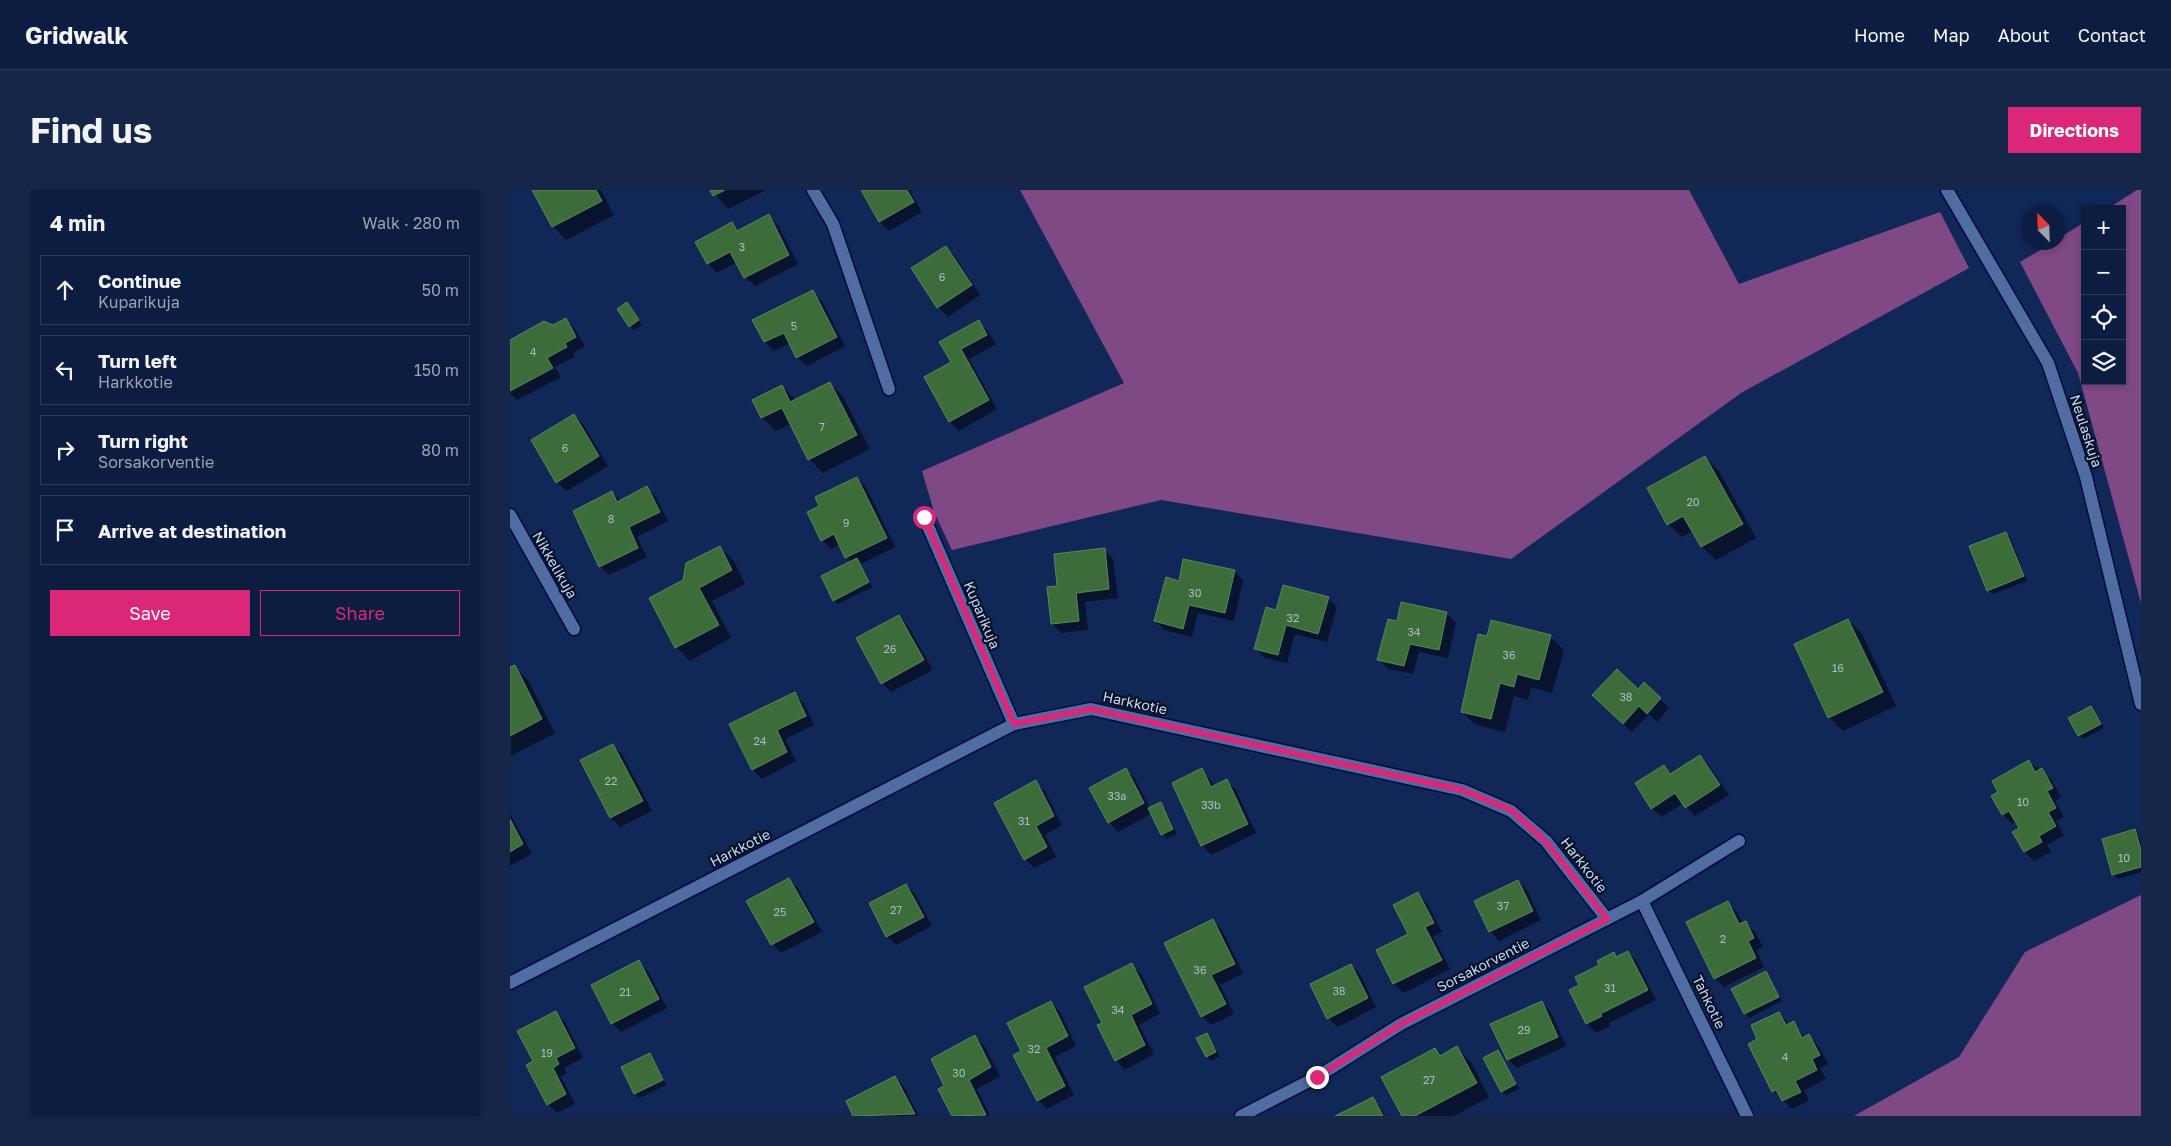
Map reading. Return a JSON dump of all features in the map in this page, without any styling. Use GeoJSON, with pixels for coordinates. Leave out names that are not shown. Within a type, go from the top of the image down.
{"type":"FeatureCollection","features":[{"type":"Feature","properties":{"kind":"street"},"geometry":{"type":"LineString","coordinates":[[813,190],[833,224],[889,389]]}},
{"type":"Feature","properties":{"kind":"street","name":"Neulaskuja"},"geometry":{"type":"LineString","coordinates":[[1947,190],[2048,363],[2086,477],[2141,704]]}},
{"type":"Feature","properties":{"kind":"street","name":"Nikkelikuja"},"geometry":{"type":"LineString","coordinates":[[510,515],[574,629]]}},
{"type":"Feature","properties":{"kind":"street","name":"Kuparikuja"},"geometry":{"type":"LineString","coordinates":[[924,517],[1014,724]]}},
{"type":"Feature","properties":{"kind":"street","name":"Harkkotie"},"geometry":{"type":"LineString","coordinates":[[510,983],[1014,724],[1091,709],[1462,790],[1511,810],[1546,842],[1607,919]]}},
{"type":"Feature","properties":{"kind":"street","name":"Sorsakorventie"},"geometry":{"type":"LineString","coordinates":[[1241,1116],[1317,1077],[1401,1024],[1642,902],[1739,841]]}},
{"type":"Feature","properties":{"kind":"street","name":"Tahkotie"},"geometry":{"type":"LineString","coordinates":[[1642,902],[1747,1116]]}},
{"type":"Feature","properties":{"kind":"shaded area"},"geometry":{"type":"Polygon","coordinates":[[[1020,190],[1689,190],[1739,284],[1940,212],[1969,268],[1741,393],[1511,559],[1161,500],[952,550],[934,512],[922,471],[1124,383],[1020,190]]]}},
{"type":"Feature","properties":{"kind":"shaded area"},"geometry":{"type":"Polygon","coordinates":[[[2137,190],[2141,190],[2141,603],[2081,385],[2126,385],[2126,205],[2113,205],[2137,190]]]}},
{"type":"Feature","properties":{"kind":"shaded area"},"geometry":{"type":"Polygon","coordinates":[[[2081,224],[2081,384],[2078,373],[2020,262],[2040,250],[2066,250],[2066,234],[2081,224]]]}},
{"type":"Feature","properties":{"kind":"shaded area"},"geometry":{"type":"Polygon","coordinates":[[[2141,895],[2141,1116],[1854,1116],[1959,1057],[2025,952],[2141,895]]]}},
{"type":"Feature","properties":{"kind":"building"},"geometry":{"type":"Polygon","coordinates":[[[532,190],[596,190],[602,201],[552,227],[532,190]]]}},
{"type":"Feature","properties":{"kind":"building"},"geometry":{"type":"Polygon","coordinates":[[[710,190],[725,190],[713,196],[710,190]]]}},
{"type":"Feature","properties":{"kind":"building"},"geometry":{"type":"Polygon","coordinates":[[[861,190],[907,190],[914,202],[879,222],[861,190]]]}},
{"type":"Feature","properties":{"kind":"building"},"geometry":{"type":"Polygon","coordinates":[[[769,214],[789,255],[744,278],[730,252],[707,264],[695,242],[732,222],[737,231],[769,214]]]}},
{"type":"Feature","properties":{"kind":"building"},"geometry":{"type":"Polygon","coordinates":[[[946,246],[972,285],[937,308],[911,268],[946,246]]]}},
{"type":"Feature","properties":{"kind":"building"},"geometry":{"type":"Polygon","coordinates":[[[813,290],[837,337],[796,358],[784,333],[764,342],[752,320],[813,290]]]}},
{"type":"Feature","properties":{"kind":"building"},"geometry":{"type":"Polygon","coordinates":[[[627,302],[639,320],[629,327],[617,309],[627,302]]]}},
{"type":"Feature","properties":{"kind":"building"},"geometry":{"type":"Polygon","coordinates":[[[566,318],[576,337],[565,343],[567,347],[547,358],[553,368],[510,391],[510,340],[544,321],[553,325],[566,318]]]}},
{"type":"Feature","properties":{"kind":"building"},"geometry":{"type":"Polygon","coordinates":[[[979,320],[987,335],[961,349],[989,400],[949,422],[924,377],[951,362],[939,342],[979,320]]]}},
{"type":"Feature","properties":{"kind":"building"},"geometry":{"type":"Polygon","coordinates":[[[830,382],[857,435],[808,460],[782,408],[761,418],[752,400],[782,385],[790,402],[830,382]]]}},
{"type":"Feature","properties":{"kind":"building"},"geometry":{"type":"Polygon","coordinates":[[[574,414],[599,456],[556,483],[531,440],[574,414]]]}},
{"type":"Feature","properties":{"kind":"building"},"geometry":{"type":"Polygon","coordinates":[[[1705,456],[1743,524],[1701,547],[1683,516],[1667,525],[1647,488],[1705,456]]]}},
{"type":"Feature","properties":{"kind":"building"},"geometry":{"type":"Polygon","coordinates":[[[857,477],[887,538],[845,558],[834,534],[821,541],[807,512],[819,506],[815,497],[857,477]]]}},
{"type":"Feature","properties":{"kind":"building"},"geometry":{"type":"Polygon","coordinates":[[[647,486],[660,512],[629,527],[638,548],[599,567],[573,511],[612,491],[617,502],[647,486]]]}},
{"type":"Feature","properties":{"kind":"building"},"geometry":{"type":"Polygon","coordinates":[[[2006,532],[2024,576],[1987,591],[1969,546],[2006,532]]]}},
{"type":"Feature","properties":{"kind":"building"},"geometry":{"type":"Polygon","coordinates":[[[720,546],[732,570],[699,588],[719,625],[675,648],[649,598],[683,580],[686,563],[720,546]]]}},
{"type":"Feature","properties":{"kind":"building"},"geometry":{"type":"Polygon","coordinates":[[[1105,548],[1109,589],[1076,593],[1079,621],[1051,624],[1047,587],[1057,586],[1054,554],[1105,548]]]}},
{"type":"Feature","properties":{"kind":"building"},"geometry":{"type":"Polygon","coordinates":[[[857,558],[869,582],[833,601],[821,576],[857,558]]]}},
{"type":"Feature","properties":{"kind":"building"},"geometry":{"type":"Polygon","coordinates":[[[1183,559],[1235,570],[1225,613],[1189,605],[1183,629],[1154,621],[1166,577],[1179,581],[1183,559]]]}},
{"type":"Feature","properties":{"kind":"building"},"geometry":{"type":"Polygon","coordinates":[[[1283,585],[1329,597],[1318,634],[1286,625],[1278,655],[1254,649],[1266,607],[1276,610],[1283,585]]]}},
{"type":"Feature","properties":{"kind":"building"},"geometry":{"type":"Polygon","coordinates":[[[1401,602],[1447,612],[1439,650],[1410,644],[1404,666],[1377,660],[1388,619],[1397,621],[1401,602]]]}},
{"type":"Feature","properties":{"kind":"building"},"geometry":{"type":"Polygon","coordinates":[[[899,615],[924,660],[881,684],[856,638],[899,615]]]}},
{"type":"Feature","properties":{"kind":"building"},"geometry":{"type":"Polygon","coordinates":[[[1848,619],[1883,692],[1828,718],[1794,644],[1848,619]]]}},
{"type":"Feature","properties":{"kind":"building"},"geometry":{"type":"Polygon","coordinates":[[[1491,620],[1551,635],[1539,680],[1517,674],[1514,687],[1500,683],[1491,719],[1461,712],[1478,634],[1487,636],[1491,620]]]}},
{"type":"Feature","properties":{"kind":"building"},"geometry":{"type":"Polygon","coordinates":[[[515,665],[542,719],[510,736],[510,667],[515,665]]]}},
{"type":"Feature","properties":{"kind":"building"},"geometry":{"type":"Polygon","coordinates":[[[1617,669],[1638,689],[1644,682],[1661,698],[1647,714],[1639,706],[1623,724],[1592,695],[1617,669]]]}},
{"type":"Feature","properties":{"kind":"building"},"geometry":{"type":"Polygon","coordinates":[[[795,692],[806,716],[777,730],[787,752],[752,770],[729,724],[795,692]]]}},
{"type":"Feature","properties":{"kind":"building"},"geometry":{"type":"Polygon","coordinates":[[[2091,706],[2101,724],[2078,736],[2068,718],[2091,706]]]}},
{"type":"Feature","properties":{"kind":"building"},"geometry":{"type":"Polygon","coordinates":[[[613,744],[643,801],[610,818],[580,760],[613,744]]]}},
{"type":"Feature","properties":{"kind":"building"},"geometry":{"type":"Polygon","coordinates":[[[1700,755],[1720,785],[1685,808],[1675,793],[1651,809],[1635,783],[1664,765],[1670,774],[1700,755]]]}},
{"type":"Feature","properties":{"kind":"building"},"geometry":{"type":"Polygon","coordinates":[[[2029,760],[2035,772],[2042,768],[2053,788],[2047,791],[2056,808],[2048,812],[2056,826],[2039,836],[2042,842],[2024,852],[2012,832],[2019,828],[2009,811],[2002,815],[1991,796],[1998,792],[1992,781],[2029,760]]]}},
{"type":"Feature","properties":{"kind":"building"},"geometry":{"type":"Polygon","coordinates":[[[1126,768],[1144,803],[1108,823],[1089,788],[1126,768]]]}},
{"type":"Feature","properties":{"kind":"building"},"geometry":{"type":"Polygon","coordinates":[[[1202,768],[1211,787],[1227,779],[1248,824],[1201,846],[1172,783],[1202,768]]]}},
{"type":"Feature","properties":{"kind":"building"},"geometry":{"type":"Polygon","coordinates":[[[1036,780],[1054,816],[1036,826],[1047,847],[1024,860],[994,803],[1036,780]]]}},
{"type":"Feature","properties":{"kind":"building"},"geometry":{"type":"Polygon","coordinates":[[[1161,802],[1173,829],[1161,835],[1148,808],[1161,802]]]}},
{"type":"Feature","properties":{"kind":"building"},"geometry":{"type":"Polygon","coordinates":[[[510,819],[523,844],[510,852],[510,819]]]}},
{"type":"Feature","properties":{"kind":"building"},"geometry":{"type":"Polygon","coordinates":[[[2135,829],[2141,850],[2141,867],[2112,875],[2102,839],[2135,829]]]}},
{"type":"Feature","properties":{"kind":"building"},"geometry":{"type":"Polygon","coordinates":[[[789,878],[814,922],[771,945],[746,901],[789,878]]]}},
{"type":"Feature","properties":{"kind":"building"},"geometry":{"type":"Polygon","coordinates":[[[1518,880],[1533,911],[1489,932],[1474,901],[1518,880]]]}},
{"type":"Feature","properties":{"kind":"building"},"geometry":{"type":"Polygon","coordinates":[[[906,884],[924,917],[886,937],[869,903],[906,884]]]}},
{"type":"Feature","properties":{"kind":"building"},"geometry":{"type":"Polygon","coordinates":[[[1418,892],[1434,923],[1425,927],[1442,960],[1393,984],[1376,950],[1408,934],[1393,905],[1418,892]]]}},
{"type":"Feature","properties":{"kind":"building"},"geometry":{"type":"Polygon","coordinates":[[[1728,901],[1739,924],[1746,921],[1754,938],[1748,941],[1756,958],[1714,979],[1686,922],[1728,901]]]}},
{"type":"Feature","properties":{"kind":"building"},"geometry":{"type":"Polygon","coordinates":[[[1213,919],[1235,964],[1211,975],[1226,1004],[1201,1017],[1164,943],[1213,919]]]}},
{"type":"Feature","properties":{"kind":"building"},"geometry":{"type":"Polygon","coordinates":[[[1628,951],[1648,990],[1600,1014],[1602,1016],[1586,1024],[1569,990],[1579,985],[1575,977],[1599,965],[1597,961],[1614,952],[1616,957],[1628,951]]]}},
{"type":"Feature","properties":{"kind":"building"},"geometry":{"type":"Polygon","coordinates":[[[639,960],[659,999],[611,1024],[591,985],[639,960]]]}},
{"type":"Feature","properties":{"kind":"building"},"geometry":{"type":"Polygon","coordinates":[[[1132,963],[1152,1004],[1131,1015],[1145,1045],[1115,1061],[1097,1025],[1102,1023],[1084,987],[1132,963]]]}},
{"type":"Feature","properties":{"kind":"building"},"geometry":{"type":"Polygon","coordinates":[[[1351,964],[1368,998],[1327,1019],[1310,984],[1351,964]]]}},
{"type":"Feature","properties":{"kind":"building"},"geometry":{"type":"Polygon","coordinates":[[[1766,971],[1779,997],[1744,1014],[1731,989],[1766,971]]]}},
{"type":"Feature","properties":{"kind":"building"},"geometry":{"type":"Polygon","coordinates":[[[1051,1001],[1068,1036],[1046,1048],[1065,1086],[1037,1101],[1013,1055],[1021,1051],[1007,1023],[1051,1001]]]}},
{"type":"Feature","properties":{"kind":"building"},"geometry":{"type":"Polygon","coordinates":[[[1542,1001],[1558,1037],[1507,1060],[1490,1024],[1542,1001]]]}},
{"type":"Feature","properties":{"kind":"building"},"geometry":{"type":"Polygon","coordinates":[[[556,1011],[575,1048],[556,1058],[559,1064],[553,1068],[566,1094],[547,1105],[526,1065],[533,1061],[517,1031],[556,1011]]]}},
{"type":"Feature","properties":{"kind":"building"},"geometry":{"type":"Polygon","coordinates":[[[1779,1012],[1786,1025],[1794,1021],[1802,1038],[1809,1034],[1820,1055],[1812,1059],[1817,1070],[1795,1081],[1801,1092],[1782,1101],[1776,1090],[1772,1092],[1748,1044],[1757,1039],[1751,1025],[1779,1012]]]}},
{"type":"Feature","properties":{"kind":"building"},"geometry":{"type":"Polygon","coordinates":[[[1207,1033],[1216,1052],[1206,1057],[1196,1038],[1207,1033]]]}},
{"type":"Feature","properties":{"kind":"building"},"geometry":{"type":"Polygon","coordinates":[[[975,1035],[991,1067],[969,1080],[986,1115],[952,1116],[938,1089],[944,1086],[931,1059],[975,1035]]]}},
{"type":"Feature","properties":{"kind":"building"},"geometry":{"type":"Polygon","coordinates":[[[1457,1046],[1477,1083],[1415,1116],[1402,1116],[1381,1077],[1435,1048],[1440,1056],[1457,1046]]]}},
{"type":"Feature","properties":{"kind":"building"},"geometry":{"type":"Polygon","coordinates":[[[1498,1050],[1516,1084],[1501,1092],[1483,1058],[1498,1050]]]}},
{"type":"Feature","properties":{"kind":"building"},"geometry":{"type":"Polygon","coordinates":[[[650,1053],[663,1080],[634,1094],[621,1067],[650,1053]]]}},
{"type":"Feature","properties":{"kind":"building"},"geometry":{"type":"Polygon","coordinates":[[[895,1076],[915,1114],[853,1116],[846,1101],[895,1076]]]}},
{"type":"Feature","properties":{"kind":"building"},"geometry":{"type":"Polygon","coordinates":[[[1373,1097],[1383,1116],[1335,1116],[1373,1097]]]}},
{"type":"Feature","properties":{"kind":"route"},"geometry":{"type":"LineString","coordinates":[[924,517],[1014,724],[1091,709],[1462,790],[1511,810],[1546,842],[1607,919],[1401,1024],[1317,1077]]}}]}
